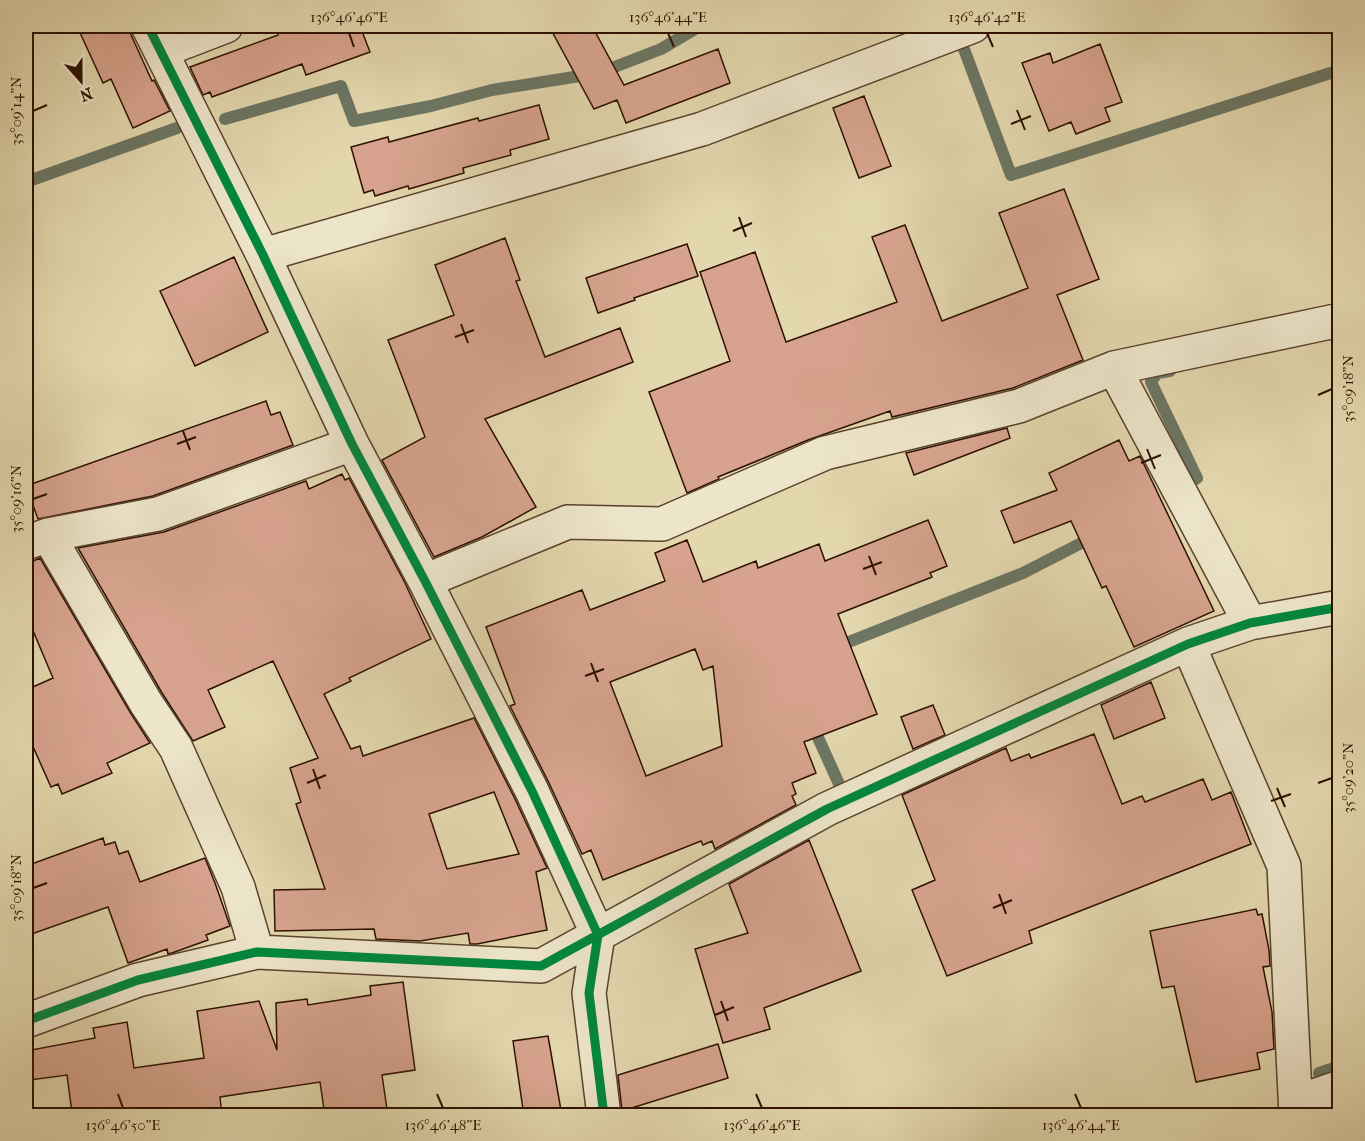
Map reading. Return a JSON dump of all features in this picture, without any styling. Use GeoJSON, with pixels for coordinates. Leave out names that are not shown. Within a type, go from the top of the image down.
{"type":"FeatureCollection","features":[{"type":"Feature","properties":{"kind":"street"},"geometry":{"type":"LineString","coordinates":[[226,26],[154,38],[263,255],[352,444],[532,791],[598,935],[589,993],[604,1116]]}},
{"type":"Feature","properties":{"kind":"street"},"geometry":{"type":"LineString","coordinates":[[263,255],[702,129],[973,26]]}},
{"type":"Feature","properties":{"kind":"street"},"geometry":{"type":"LineString","coordinates":[[425,581],[568,522],[662,524],[825,453],[1019,406],[1114,368],[1340,320]]}},
{"type":"Feature","properties":{"kind":"street"},"geometry":{"type":"LineString","coordinates":[[1114,368],[1250,623]]}},
{"type":"Feature","properties":{"kind":"street"},"geometry":{"type":"LineString","coordinates":[[256,952],[238,887],[176,748],[37,539],[158,514],[352,444]]}},
{"type":"Feature","properties":{"kind":"street"},"geometry":{"type":"LineString","coordinates":[[26,1021],[138,980],[256,952],[541,966],[827,809],[1188,644],[1250,623],[1340,607]]}},
{"type":"Feature","properties":{"kind":"street"},"geometry":{"type":"LineString","coordinates":[[1188,644],[1284,866],[1296,1109],[1340,1087]]}},
{"type":"Feature","properties":{"kind":"building"},"geometry":{"type":"Polygon","coordinates":[[[77,26],[127,26],[152,81],[154,80],[170,111],[133,128],[111,79],[103,83],[77,26]]]}},
{"type":"Feature","properties":{"kind":"building"},"geometry":{"type":"Polygon","coordinates":[[[275,26],[360,26],[370,52],[306,75],[302,64],[212,97],[210,92],[203,95],[190,67],[278,35],[275,26]]]}},
{"type":"Feature","properties":{"kind":"building"},"geometry":{"type":"Polygon","coordinates":[[[549,26],[592,26],[624,85],[718,49],[730,83],[626,123],[617,100],[594,109],[549,26]]]}},
{"type":"Feature","properties":{"kind":"building"},"geometry":{"type":"Polygon","coordinates":[[[1100,44],[1122,102],[1105,108],[1110,121],[1076,134],[1071,122],[1049,131],[1022,63],[1050,53],[1053,63],[1100,44]]]}},
{"type":"Feature","properties":{"kind":"building"},"geometry":{"type":"Polygon","coordinates":[[[864,96],[891,166],[859,178],[833,108],[864,96]]]}},
{"type":"Feature","properties":{"kind":"building"},"geometry":{"type":"Polygon","coordinates":[[[539,105],[549,139],[510,150],[511,155],[463,168],[464,173],[375,196],[373,190],[364,193],[351,147],[388,137],[389,142],[478,118],[479,121],[539,105]]]}},
{"type":"Feature","properties":{"kind":"building"},"geometry":{"type":"Polygon","coordinates":[[[1064,189],[1099,279],[1057,295],[1083,360],[1013,388],[892,417],[890,411],[808,440],[718,477],[719,479],[687,493],[649,392],[730,361],[700,272],[755,252],[786,342],[897,302],[872,237],[905,225],[942,321],[1028,288],[999,213],[1064,189]]]}},
{"type":"Feature","properties":{"kind":"building"},"geometry":{"type":"Polygon","coordinates":[[[505,238],[520,280],[516,281],[545,357],[620,328],[633,362],[485,419],[536,507],[482,537],[434,557],[382,460],[425,437],[388,340],[454,315],[435,265],[505,238]]]}},
{"type":"Feature","properties":{"kind":"building"},"geometry":{"type":"Polygon","coordinates":[[[687,244],[698,276],[598,313],[586,278],[687,244]]]}},
{"type":"Feature","properties":{"kind":"building"},"geometry":{"type":"Polygon","coordinates":[[[234,257],[268,332],[195,366],[160,291],[234,257]]]}},
{"type":"Feature","properties":{"kind":"building"},"geometry":{"type":"Polygon","coordinates":[[[266,401],[271,415],[280,412],[293,445],[153,496],[38,519],[26,486],[266,401]]]}},
{"type":"Feature","properties":{"kind":"building"},"geometry":{"type":"Polygon","coordinates":[[[1007,428],[1010,438],[914,475],[906,453],[1007,428]]]}},
{"type":"Feature","properties":{"kind":"building"},"geometry":{"type":"Polygon","coordinates":[[[1119,440],[1129,461],[1140,456],[1214,611],[1134,647],[1106,586],[1102,588],[1071,521],[1014,543],[1001,511],[1057,490],[1049,473],[1119,440]]]}},
{"type":"Feature","properties":{"kind":"building"},"geometry":{"type":"Polygon","coordinates":[[[342,474],[345,480],[349,478],[404,581],[431,639],[349,678],[351,681],[324,694],[351,749],[360,746],[363,756],[474,718],[547,868],[536,872],[547,930],[477,944],[470,944],[468,933],[420,941],[376,939],[374,929],[275,931],[274,890],[325,889],[296,804],[301,802],[290,768],[318,758],[273,661],[208,690],[225,727],[193,741],[162,693],[78,548],[164,532],[306,481],[309,489],[342,474]],[[494,792],[429,814],[447,869],[519,854],[494,792]]]}},
{"type":"Feature","properties":{"kind":"building"},"geometry":{"type":"Polygon","coordinates":[[[928,520],[947,566],[930,573],[932,577],[838,614],[877,714],[804,742],[816,773],[792,783],[796,794],[792,796],[796,805],[715,849],[712,841],[703,845],[701,841],[603,880],[591,850],[582,854],[510,706],[515,704],[486,627],[582,590],[590,610],[665,581],[655,553],[687,540],[703,582],[756,561],[758,568],[819,544],[825,561],[928,520]],[[695,649],[610,682],[646,776],[722,746],[713,666],[703,670],[695,649]]]}},
{"type":"Feature","properties":{"kind":"building"},"geometry":{"type":"Polygon","coordinates":[[[40,558],[150,743],[107,763],[112,773],[62,794],[58,784],[51,787],[26,731],[26,690],[53,678],[26,614],[26,564],[40,558]]]}},
{"type":"Feature","properties":{"kind":"building"},"geometry":{"type":"Polygon","coordinates":[[[1151,682],[1165,718],[1114,739],[1101,705],[1151,682]]]}},
{"type":"Feature","properties":{"kind":"building"},"geometry":{"type":"Polygon","coordinates":[[[933,705],[945,735],[913,749],[901,717],[933,705]]]}},
{"type":"Feature","properties":{"kind":"building"},"geometry":{"type":"Polygon","coordinates":[[[1094,734],[1122,804],[1142,796],[1145,802],[1203,779],[1212,800],[1231,792],[1251,844],[1029,931],[1032,943],[947,976],[912,890],[935,880],[902,795],[1006,748],[1011,761],[1029,754],[1031,758],[1094,734]]]}},
{"type":"Feature","properties":{"kind":"building"},"geometry":{"type":"Polygon","coordinates":[[[103,838],[105,845],[115,842],[119,854],[128,851],[140,882],[205,858],[230,926],[206,935],[208,940],[168,954],[167,949],[128,963],[108,907],[26,936],[26,866],[103,838]]]}},
{"type":"Feature","properties":{"kind":"building"},"geometry":{"type":"Polygon","coordinates":[[[809,840],[861,971],[764,1008],[770,1029],[723,1043],[695,949],[748,933],[729,884],[809,840]]]}},
{"type":"Feature","properties":{"kind":"building"},"geometry":{"type":"Polygon","coordinates":[[[1256,909],[1258,915],[1262,914],[1269,950],[1270,966],[1263,967],[1272,1012],[1274,1049],[1257,1053],[1260,1069],[1196,1082],[1174,986],[1162,988],[1150,931],[1256,909]]]}},
{"type":"Feature","properties":{"kind":"building"},"geometry":{"type":"Polygon","coordinates":[[[403,982],[415,1070],[382,1075],[388,1116],[325,1116],[320,1082],[220,1097],[222,1116],[112,1116],[111,1108],[72,1113],[67,1075],[30,1080],[26,1051],[95,1038],[93,1028],[127,1022],[134,1068],[204,1058],[197,1011],[259,1001],[277,1050],[276,1003],[307,999],[308,1005],[371,995],[370,986],[403,982]]]}},
{"type":"Feature","properties":{"kind":"building"},"geometry":{"type":"Polygon","coordinates":[[[548,1036],[562,1116],[524,1116],[513,1041],[548,1036]]]}},
{"type":"Feature","properties":{"kind":"building"},"geometry":{"type":"Polygon","coordinates":[[[718,1044],[728,1078],[622,1111],[618,1075],[718,1044]]]}},
{"type":"Feature","properties":{"kind":"waterway"},"geometry":{"type":"LineString","coordinates":[[225,119],[341,86],[354,121],[431,106],[492,90],[599,73],[661,49],[700,26]]}},
{"type":"Feature","properties":{"kind":"waterway"},"geometry":{"type":"LineString","coordinates":[[964,49],[1011,175],[1340,70]]}},
{"type":"Feature","properties":{"kind":"waterway"},"geometry":{"type":"LineString","coordinates":[[26,182],[177,128]]}},
{"type":"Feature","properties":{"kind":"waterway"},"geometry":{"type":"LineString","coordinates":[[1170,371],[1157,373],[1151,382],[1197,478],[1191,482]]}},
{"type":"Feature","properties":{"kind":"waterway"},"geometry":{"type":"LineString","coordinates":[[836,647],[1023,573],[1095,536]]}},
{"type":"Feature","properties":{"kind":"waterway"},"geometry":{"type":"LineString","coordinates":[[811,722],[839,784]]}},
{"type":"Feature","properties":{"kind":"waterway"},"geometry":{"type":"LineString","coordinates":[[1319,1073],[1340,1066]]}},
{"type":"Feature","properties":{"kind":"cycle path"},"geometry":{"type":"LineString","coordinates":[[148,26],[263,255],[352,444],[532,791],[598,935],[589,993],[604,1116]]}},
{"type":"Feature","properties":{"kind":"cycle path"},"geometry":{"type":"LineString","coordinates":[[26,1021],[138,980],[257,952],[541,966],[827,809],[1188,644],[1250,623],[1340,607]]}}]}
